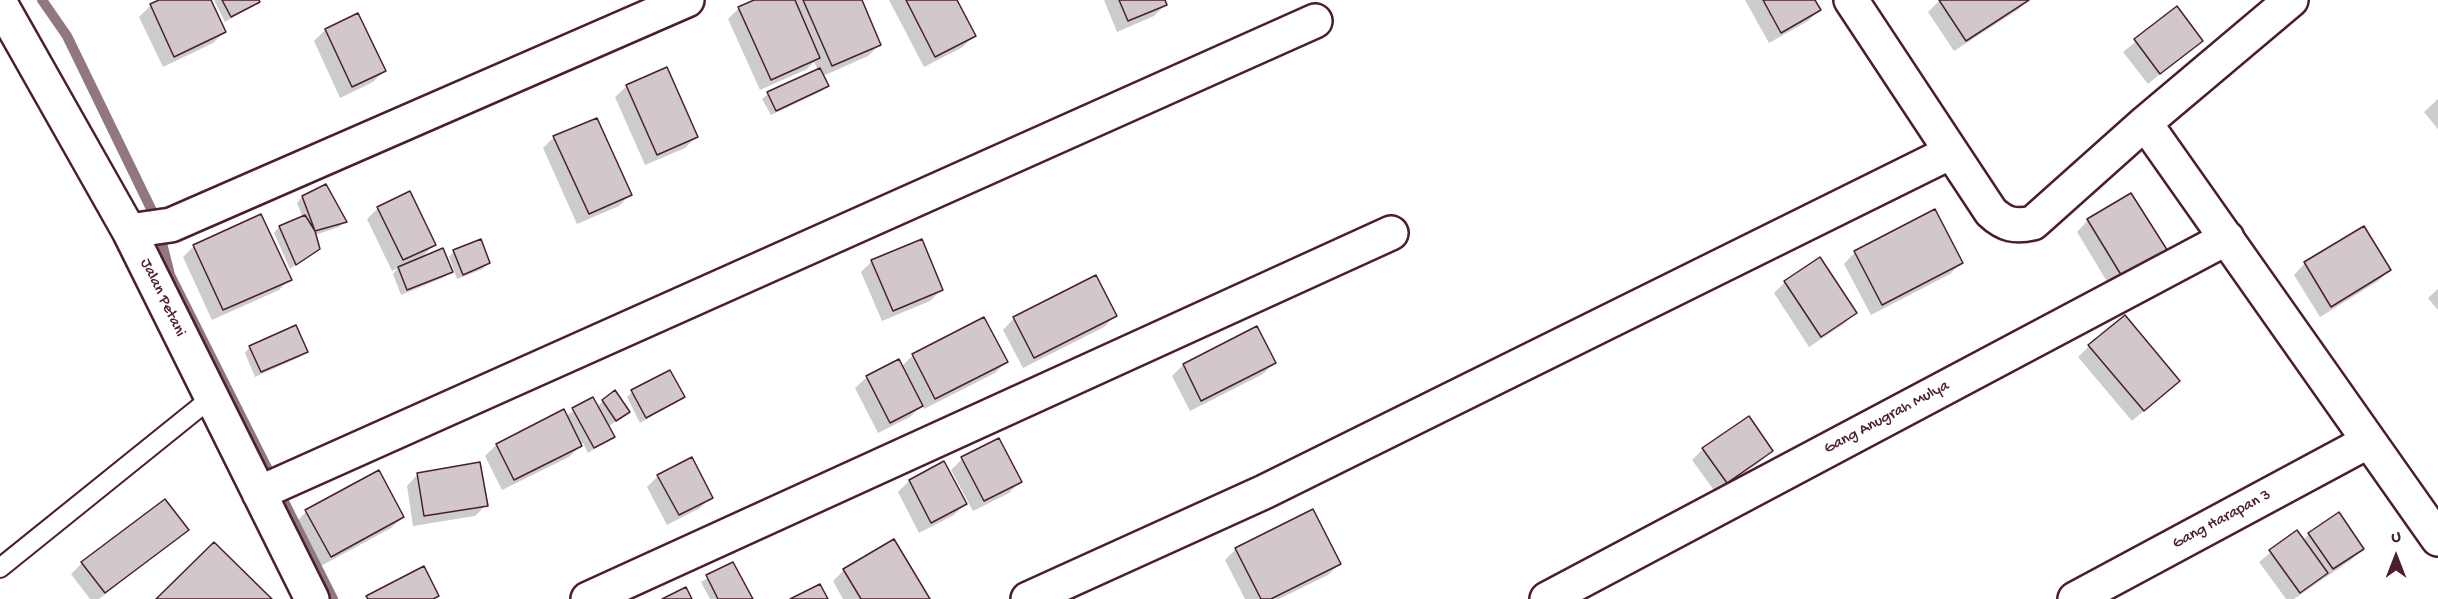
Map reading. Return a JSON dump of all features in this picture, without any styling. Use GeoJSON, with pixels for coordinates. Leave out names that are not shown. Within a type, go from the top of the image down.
{"type":"FeatureCollection","features":[{"type":"Feature","properties":{"kind":"street"},"geometry":{"type":"LineString","coordinates":[[133,230],[171,225],[687,0]]}},
{"type":"Feature","properties":{"kind":"street"},"geometry":{"type":"LineString","coordinates":[[1851,0],[1991,212],[2001,222],[2017,226],[2033,224],[2046,214],[2145,123],[2258,11],[2291,0]]}},
{"type":"Feature","properties":{"kind":"street","name":"Jalan Petani"},"geometry":{"type":"LineString","coordinates":[[0,3],[133,230],[211,398],[312,599]]}},
{"type":"Feature","properties":{"kind":"street"},"geometry":{"type":"LineString","coordinates":[[259,493],[1315,21]]}},
{"type":"Feature","properties":{"kind":"street"},"geometry":{"type":"LineString","coordinates":[[2145,123],[2438,538]]}},
{"type":"Feature","properties":{"kind":"street"},"geometry":{"type":"LineString","coordinates":[[1028,599],[1264,492],[1951,152]]}},
{"type":"Feature","properties":{"kind":"street"},"geometry":{"type":"LineString","coordinates":[[588,599],[1391,233]]}},
{"type":"Feature","properties":{"kind":"street","name":"Gang Anugrah Mulya"},"geometry":{"type":"LineString","coordinates":[[1547,599],[2227,238]]}},
{"type":"Feature","properties":{"kind":"street","name":"Gang Harapan 3"},"geometry":{"type":"LineString","coordinates":[[2075,599],[2369,441]]}},
{"type":"Feature","properties":{"kind":"lane"},"geometry":{"type":"LineString","coordinates":[[0,568],[211,398]]}},
{"type":"Feature","properties":{"kind":"building"},"geometry":{"type":"Polygon","coordinates":[[[159,0],[211,0],[226,32],[174,57],[150,4],[159,0]]]}},
{"type":"Feature","properties":{"kind":"building"},"geometry":{"type":"Polygon","coordinates":[[[222,0],[259,0],[260,2],[231,17],[222,0]]]}},
{"type":"Feature","properties":{"kind":"building"},"geometry":{"type":"Polygon","coordinates":[[[754,0],[795,0],[820,58],[771,80],[738,7],[754,0]]]}},
{"type":"Feature","properties":{"kind":"building"},"geometry":{"type":"Polygon","coordinates":[[[803,0],[862,0],[881,45],[832,66],[803,0]]]}},
{"type":"Feature","properties":{"kind":"building"},"geometry":{"type":"Polygon","coordinates":[[[906,0],[957,0],[976,36],[935,57],[906,0]]]}},
{"type":"Feature","properties":{"kind":"building"},"geometry":{"type":"Polygon","coordinates":[[[1119,0],[1165,0],[1167,5],[1128,21],[1119,0]]]}},
{"type":"Feature","properties":{"kind":"building"},"geometry":{"type":"Polygon","coordinates":[[[1763,0],[1815,0],[1821,10],[1781,33],[1763,0]]]}},
{"type":"Feature","properties":{"kind":"building"},"geometry":{"type":"Polygon","coordinates":[[[1939,0],[2029,0],[1966,41],[1939,0]]]}},
{"type":"Feature","properties":{"kind":"building"},"geometry":{"type":"Polygon","coordinates":[[[2177,6],[2203,41],[2160,74],[2134,39],[2177,6]]]}},
{"type":"Feature","properties":{"kind":"building"},"geometry":{"type":"Polygon","coordinates":[[[358,13],[386,71],[352,87],[325,29],[358,13]]]}},
{"type":"Feature","properties":{"kind":"building"},"geometry":{"type":"Polygon","coordinates":[[[667,67],[698,137],[657,155],[626,85],[667,67]]]}},
{"type":"Feature","properties":{"kind":"building"},"geometry":{"type":"Polygon","coordinates":[[[820,68],[829,86],[776,111],[767,92],[820,68]]]}},
{"type":"Feature","properties":{"kind":"building"},"geometry":{"type":"Polygon","coordinates":[[[597,118],[632,195],[589,214],[553,136],[597,118]]]}},
{"type":"Feature","properties":{"kind":"building"},"geometry":{"type":"Polygon","coordinates":[[[326,184],[347,222],[315,231],[302,196],[326,184]]]}},
{"type":"Feature","properties":{"kind":"building"},"geometry":{"type":"Polygon","coordinates":[[[410,191],[436,245],[403,260],[377,207],[410,191]]]}},
{"type":"Feature","properties":{"kind":"building"},"geometry":{"type":"Polygon","coordinates":[[[2131,193],[2171,256],[2126,283],[2087,219],[2131,193]]]}},
{"type":"Feature","properties":{"kind":"building"},"geometry":{"type":"Polygon","coordinates":[[[1935,209],[1963,263],[1882,305],[1854,251],[1935,209]]]}},
{"type":"Feature","properties":{"kind":"building"},"geometry":{"type":"Polygon","coordinates":[[[261,214],[292,280],[223,310],[193,245],[261,214]]]}},
{"type":"Feature","properties":{"kind":"building"},"geometry":{"type":"Polygon","coordinates":[[[305,215],[315,231],[320,249],[296,265],[279,226],[305,215]]]}},
{"type":"Feature","properties":{"kind":"building"},"geometry":{"type":"Polygon","coordinates":[[[2364,226],[2391,270],[2331,307],[2304,262],[2364,226]]]}},
{"type":"Feature","properties":{"kind":"building"},"geometry":{"type":"Polygon","coordinates":[[[481,239],[490,263],[463,275],[453,250],[481,239]]]}},
{"type":"Feature","properties":{"kind":"building"},"geometry":{"type":"Polygon","coordinates":[[[922,239],[943,290],[893,311],[871,260],[922,239]]]}},
{"type":"Feature","properties":{"kind":"building"},"geometry":{"type":"Polygon","coordinates":[[[443,248],[453,272],[407,290],[398,267],[443,248]]]}},
{"type":"Feature","properties":{"kind":"building"},"geometry":{"type":"Polygon","coordinates":[[[1820,257],[1857,313],[1821,337],[1784,281],[1820,257]]]}},
{"type":"Feature","properties":{"kind":"building"},"geometry":{"type":"Polygon","coordinates":[[[1096,275],[1117,316],[1034,358],[1013,317],[1096,275]]]}},
{"type":"Feature","properties":{"kind":"building"},"geometry":{"type":"Polygon","coordinates":[[[2125,315],[2180,381],[2144,411],[2088,345],[2125,315]]]}},
{"type":"Feature","properties":{"kind":"building"},"geometry":{"type":"Polygon","coordinates":[[[984,317],[1008,362],[935,399],[912,354],[984,317]]]}},
{"type":"Feature","properties":{"kind":"building"},"geometry":{"type":"Polygon","coordinates":[[[296,325],[308,352],[261,372],[249,346],[296,325]]]}},
{"type":"Feature","properties":{"kind":"building"},"geometry":{"type":"Polygon","coordinates":[[[1257,326],[1276,363],[1201,401],[1183,364],[1257,326]]]}},
{"type":"Feature","properties":{"kind":"building"},"geometry":{"type":"Polygon","coordinates":[[[899,359],[923,406],[890,423],[866,376],[899,359]]]}},
{"type":"Feature","properties":{"kind":"building"},"geometry":{"type":"Polygon","coordinates":[[[670,370],[685,397],[646,418],[631,390],[670,370]]]}},
{"type":"Feature","properties":{"kind":"building"},"geometry":{"type":"Polygon","coordinates":[[[615,390],[630,412],[616,421],[602,400],[615,390]]]}},
{"type":"Feature","properties":{"kind":"building"},"geometry":{"type":"Polygon","coordinates":[[[593,397],[615,437],[594,448],[572,408],[593,397]]]}},
{"type":"Feature","properties":{"kind":"building"},"geometry":{"type":"Polygon","coordinates":[[[564,409],[582,446],[514,480],[496,444],[564,409]]]}},
{"type":"Feature","properties":{"kind":"building"},"geometry":{"type":"Polygon","coordinates":[[[1749,416],[1773,451],[1727,483],[1702,448],[1749,416]]]}},
{"type":"Feature","properties":{"kind":"building"},"geometry":{"type":"Polygon","coordinates":[[[999,438],[1022,482],[984,501],[961,457],[999,438]]]}},
{"type":"Feature","properties":{"kind":"building"},"geometry":{"type":"Polygon","coordinates":[[[692,457],[713,498],[679,515],[657,475],[692,457]]]}},
{"type":"Feature","properties":{"kind":"building"},"geometry":{"type":"Polygon","coordinates":[[[944,461],[967,504],[931,523],[909,480],[944,461]]]}},
{"type":"Feature","properties":{"kind":"building"},"geometry":{"type":"Polygon","coordinates":[[[480,462],[488,506],[424,516],[417,473],[480,462]]]}},
{"type":"Feature","properties":{"kind":"building"},"geometry":{"type":"Polygon","coordinates":[[[379,470],[404,517],[331,557],[305,510],[379,470]]]}},
{"type":"Feature","properties":{"kind":"building"},"geometry":{"type":"Polygon","coordinates":[[[165,499],[189,530],[105,593],[81,562],[165,499]]]}},
{"type":"Feature","properties":{"kind":"building"},"geometry":{"type":"Polygon","coordinates":[[[1313,509],[1341,564],[1271,599],[1261,599],[1235,548],[1313,509]]]}},
{"type":"Feature","properties":{"kind":"building"},"geometry":{"type":"Polygon","coordinates":[[[2339,512],[2364,549],[2333,569],[2308,533],[2339,512]]]}},
{"type":"Feature","properties":{"kind":"building"},"geometry":{"type":"Polygon","coordinates":[[[2297,530],[2328,573],[2300,593],[2269,550],[2297,530]]]}},
{"type":"Feature","properties":{"kind":"building"},"geometry":{"type":"Polygon","coordinates":[[[894,539],[930,599],[861,599],[843,569],[894,539]]]}},
{"type":"Feature","properties":{"kind":"building"},"geometry":{"type":"Polygon","coordinates":[[[214,542],[272,599],[156,599],[214,542]]]}},
{"type":"Feature","properties":{"kind":"building"},"geometry":{"type":"Polygon","coordinates":[[[733,562],[753,599],[718,599],[706,575],[733,562]]]}},
{"type":"Feature","properties":{"kind":"building"},"geometry":{"type":"Polygon","coordinates":[[[424,566],[439,596],[433,599],[368,599],[366,596],[424,566]]]}},
{"type":"Feature","properties":{"kind":"building"},"geometry":{"type":"Polygon","coordinates":[[[820,584],[828,599],[790,599],[820,584]]]}},
{"type":"Feature","properties":{"kind":"building"},"geometry":{"type":"Polygon","coordinates":[[[686,587],[692,599],[662,599],[686,587]]]}},
{"type":"Feature","properties":{"kind":"waterway"},"geometry":{"type":"LineString","coordinates":[[42,0],[67,36],[156,219],[170,275],[333,599]]}}]}
